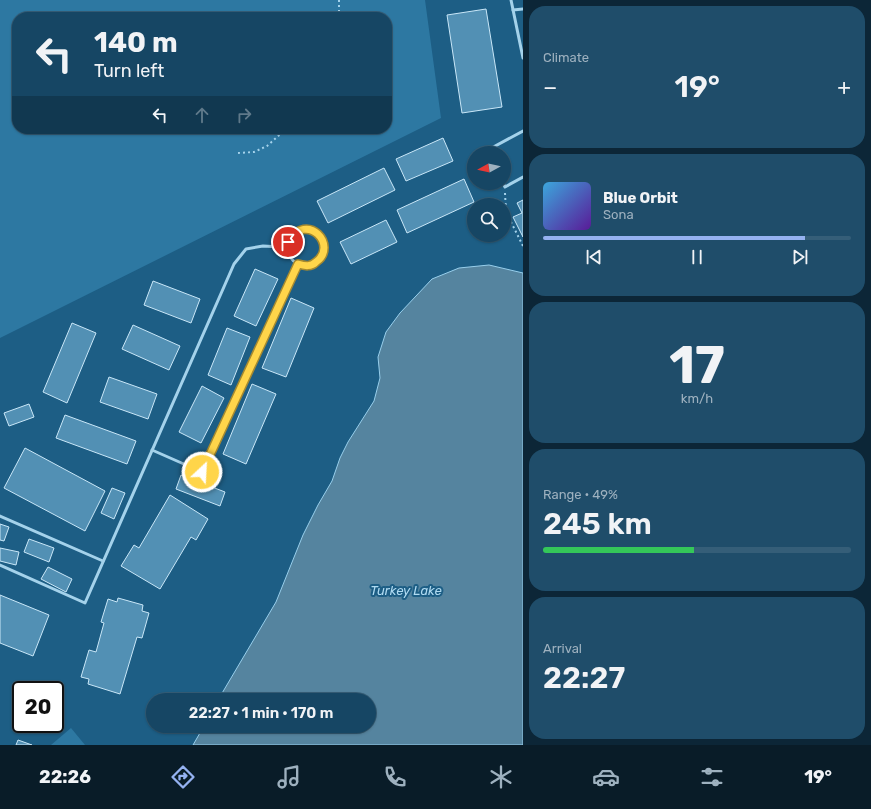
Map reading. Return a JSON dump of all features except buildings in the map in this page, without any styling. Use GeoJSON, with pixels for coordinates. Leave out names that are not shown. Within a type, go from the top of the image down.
{"type":"FeatureCollection","features":[{"type":"Feature","properties":{"kind":"lane"},"geometry":{"type":"LineString","coordinates":[[511,0],[523,58]]}},
{"type":"Feature","properties":{"kind":"lane"},"geometry":{"type":"LineString","coordinates":[[513,10],[523,9]]}},
{"type":"Feature","properties":{"kind":"lane"},"geometry":{"type":"LineString","coordinates":[[495,146],[523,131]]}},
{"type":"Feature","properties":{"kind":"lane"},"geometry":{"type":"LineString","coordinates":[[511,182],[523,177]]}},
{"type":"Feature","properties":{"kind":"lane"},"geometry":{"type":"LineString","coordinates":[[304,229],[318,233],[322,238],[324,253],[320,260],[311,265],[304,266],[298,264],[290,258],[288,248],[288,242],[292,235],[297,231],[304,229]]}},
{"type":"Feature","properties":{"kind":"lane"},"geometry":{"type":"LineString","coordinates":[[0,565],[84,603],[234,264],[246,249],[263,246],[281,246],[288,248]]}},
{"type":"Feature","properties":{"kind":"lane"},"geometry":{"type":"LineString","coordinates":[[152,450],[202,472],[298,264]]}},
{"type":"Feature","properties":{"kind":"lane"},"geometry":{"type":"LineString","coordinates":[[0,516],[103,561]]}},
{"type":"Feature","properties":{"kind":"path"},"geometry":{"type":"LineString","coordinates":[[339,0],[339,12]]}},
{"type":"Feature","properties":{"kind":"path"},"geometry":{"type":"LineString","coordinates":[[238,153],[254,152],[267,146],[280,134]]}},
{"type":"Feature","properties":{"kind":"path"},"geometry":{"type":"LineString","coordinates":[[504,190],[506,212],[523,246]]}},
{"type":"Feature","properties":{"kind":"shaded area"},"geometry":{"type":"Polygon","coordinates":[[[0,0],[425,0],[441,118],[0,338],[0,0]]]}},
{"type":"Feature","properties":{"kind":"shaded area"},"geometry":{"type":"Polygon","coordinates":[[[71,728],[85,745],[51,745],[71,728]]]}},
{"type":"Feature","properties":{"kind":"water","name":"Turkey Lake"},"geometry":{"type":"Polygon","coordinates":[[[489,265],[523,273],[523,745],[193,745],[200,733],[376,733],[376,693],[222,693],[276,602],[303,535],[332,481],[340,458],[348,442],[374,401],[380,378],[378,357],[386,332],[400,313],[432,279],[459,268],[489,265]]]}},
{"type":"Feature","properties":{"kind":"route"},"geometry":{"type":"LineString","coordinates":[[202,472],[298,264],[304,266],[315,264],[320,260],[324,253],[322,238],[318,233],[310,230],[304,229],[297,231],[292,235],[288,242]]}}]}
